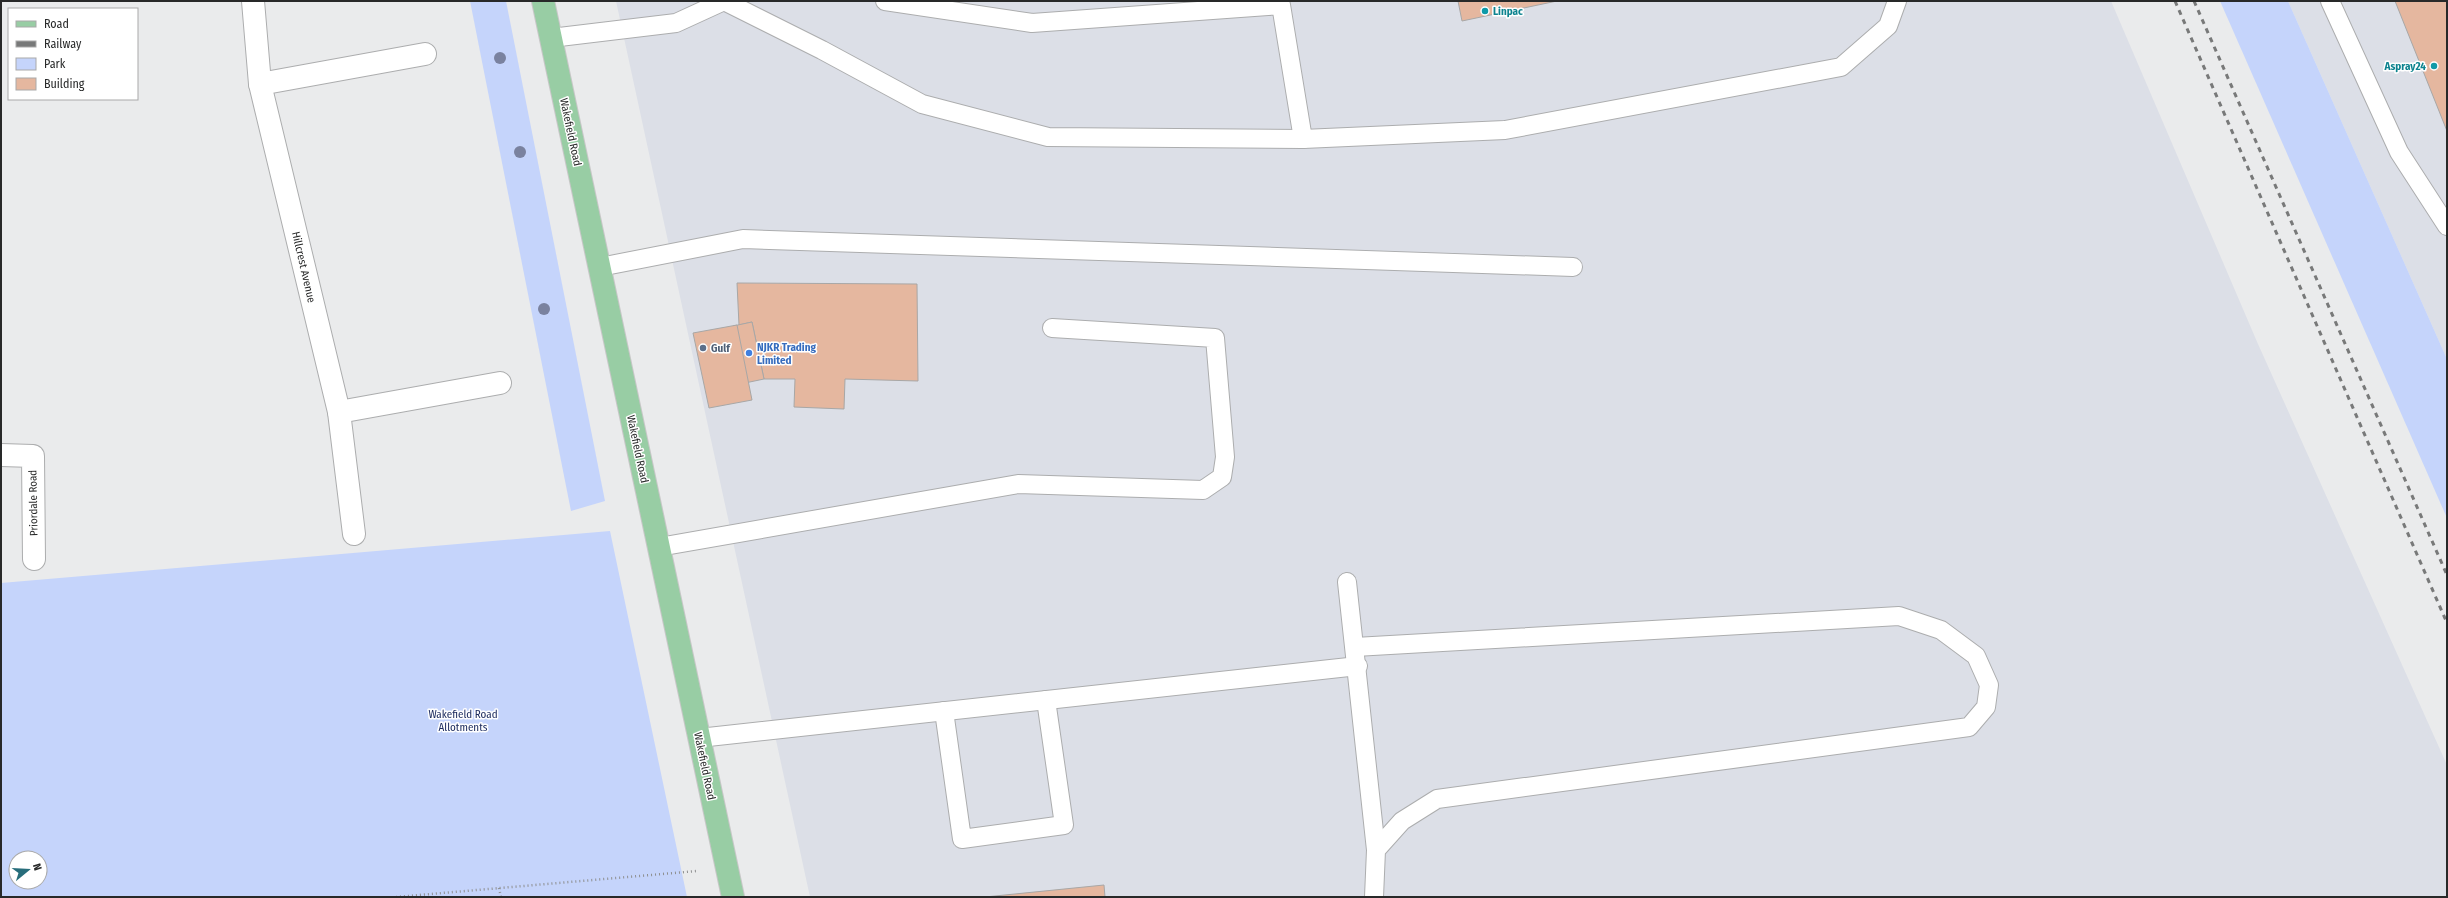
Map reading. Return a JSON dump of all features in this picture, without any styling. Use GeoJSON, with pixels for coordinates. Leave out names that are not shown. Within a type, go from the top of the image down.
{"type":"FeatureCollection","features":[{"type":"Feature","properties":{"kind":"main road","name":"Wakefield Road"},"geometry":{"type":"LineString","coordinates":[[543,1],[733,897]]}},
{"type":"Feature","properties":{"kind":"street","name":"Hillcrest Avenue"},"geometry":{"type":"LineString","coordinates":[[253,1],[260,84],[339,412],[354,534]]}},
{"type":"Feature","properties":{"kind":"street"},"geometry":{"type":"LineString","coordinates":[[260,84],[425,54]]}},
{"type":"Feature","properties":{"kind":"street"},"geometry":{"type":"LineString","coordinates":[[339,412],[500,383]]}},
{"type":"Feature","properties":{"kind":"street","name":"Priordale Road"},"geometry":{"type":"LineString","coordinates":[[1,455],[33,456],[34,558]]}},
{"type":"Feature","properties":{"kind":"lane"},"geometry":{"type":"LineString","coordinates":[[551,38],[676,23],[724,1],[822,50],[922,104],[1048,137],[1303,139],[1505,130],[1841,67],[1888,26],[1897,1]]}},
{"type":"Feature","properties":{"kind":"lane"},"geometry":{"type":"LineString","coordinates":[[885,1],[1032,23],[1281,5],[1303,139]]}},
{"type":"Feature","properties":{"kind":"lane"},"geometry":{"type":"LineString","coordinates":[[2330,1],[2399,152],[2447,226]]}},
{"type":"Feature","properties":{"kind":"lane"},"geometry":{"type":"LineString","coordinates":[[600,267],[743,239],[1573,267]]}},
{"type":"Feature","properties":{"kind":"lane"},"geometry":{"type":"LineString","coordinates":[[659,547],[1018,484],[1203,490],[1222,476],[1224,457],[1215,338],[1052,328]]}},
{"type":"Feature","properties":{"kind":"lane"},"geometry":{"type":"LineString","coordinates":[[1347,582],[1358,666],[1376,850],[1374,897]]}},
{"type":"Feature","properties":{"kind":"lane"},"geometry":{"type":"LineString","coordinates":[[1355,647],[1899,616],[1941,630],[1976,656],[1989,685],[1986,707],[1969,727],[1437,799],[1402,822],[1376,850]]}},
{"type":"Feature","properties":{"kind":"lane"},"geometry":{"type":"LineString","coordinates":[[699,738],[1358,666]]}},
{"type":"Feature","properties":{"kind":"lane"},"geometry":{"type":"LineString","coordinates":[[944,711],[962,839],[1064,825],[1046,700]]}},
{"type":"Feature","properties":{"kind":"path"},"geometry":{"type":"LineString","coordinates":[[396,897],[727,868]]}},
{"type":"Feature","properties":{"kind":"path"},"geometry":{"type":"LineString","coordinates":[[500,888],[501,897]]}},
{"type":"Feature","properties":{"kind":"shaded area"},"geometry":{"type":"Polygon","coordinates":[[[616,1],[2111,1],[2258,344],[2447,765],[2447,897],[810,897],[616,1]]]}},
{"type":"Feature","properties":{"kind":"shaded area"},"geometry":{"type":"Polygon","coordinates":[[[2288,1],[2447,1],[2447,359],[2288,1]]]}},
{"type":"Feature","properties":{"kind":"green space"},"geometry":{"type":"Polygon","coordinates":[[[470,1],[506,1],[605,501],[571,511],[470,1]]]}},
{"type":"Feature","properties":{"kind":"green space"},"geometry":{"type":"Polygon","coordinates":[[[2220,1],[2288,1],[2447,359],[2447,518],[2220,1]]]}},
{"type":"Feature","properties":{"kind":"green space","name":"Wakefield Road Allotments"},"geometry":{"type":"Polygon","coordinates":[[[610,531],[687,897],[1,897],[1,583],[610,531]]]}},
{"type":"Feature","properties":{"kind":"building","name":"Linpac"},"geometry":{"type":"Polygon","coordinates":[[[1458,1],[1557,1],[1462,21],[1458,1]]]}},
{"type":"Feature","properties":{"kind":"building","name":"Aspray24"},"geometry":{"type":"Polygon","coordinates":[[[2395,1],[2447,1],[2447,131],[2395,1]]]}},
{"type":"Feature","properties":{"kind":"building"},"geometry":{"type":"Polygon","coordinates":[[[737,283],[917,284],[918,381],[845,379],[844,409],[794,407],[795,379],[764,379],[752,322],[739,325],[737,283]]]}},
{"type":"Feature","properties":{"kind":"building","name":"NJKR Trading Limited"},"geometry":{"type":"Polygon","coordinates":[[[752,322],[764,379],[745,383],[733,326],[752,322]]]}},
{"type":"Feature","properties":{"kind":"building"},"geometry":{"type":"Polygon","coordinates":[[[737,325],[752,400],[709,408],[693,333],[737,325]]]}},
{"type":"Feature","properties":{"kind":"building"},"geometry":{"type":"Polygon","coordinates":[[[1104,885],[1105,897],[985,897],[1104,885]]]}},
{"type":"Feature","properties":{"kind":"railway"},"geometry":{"type":"LineString","coordinates":[[2175,1],[2447,623]]}},
{"type":"Feature","properties":{"kind":"railway"},"geometry":{"type":"LineString","coordinates":[[2194,1],[2447,575]]}},
{"type":"Feature","properties":{"kind":"place","name":"Linpac"},"geometry":{"type":"Point","coordinates":[1485,11]}},
{"type":"Feature","properties":{"kind":"place","name":"Aspray24"},"geometry":{"type":"Point","coordinates":[2434,66]}},
{"type":"Feature","properties":{"kind":"place","name":"Gulf"},"geometry":{"type":"Point","coordinates":[703,348]}},
{"type":"Feature","properties":{"kind":"place","name":"NJKR Trading Limited"},"geometry":{"type":"Point","coordinates":[749,353]}}]}
